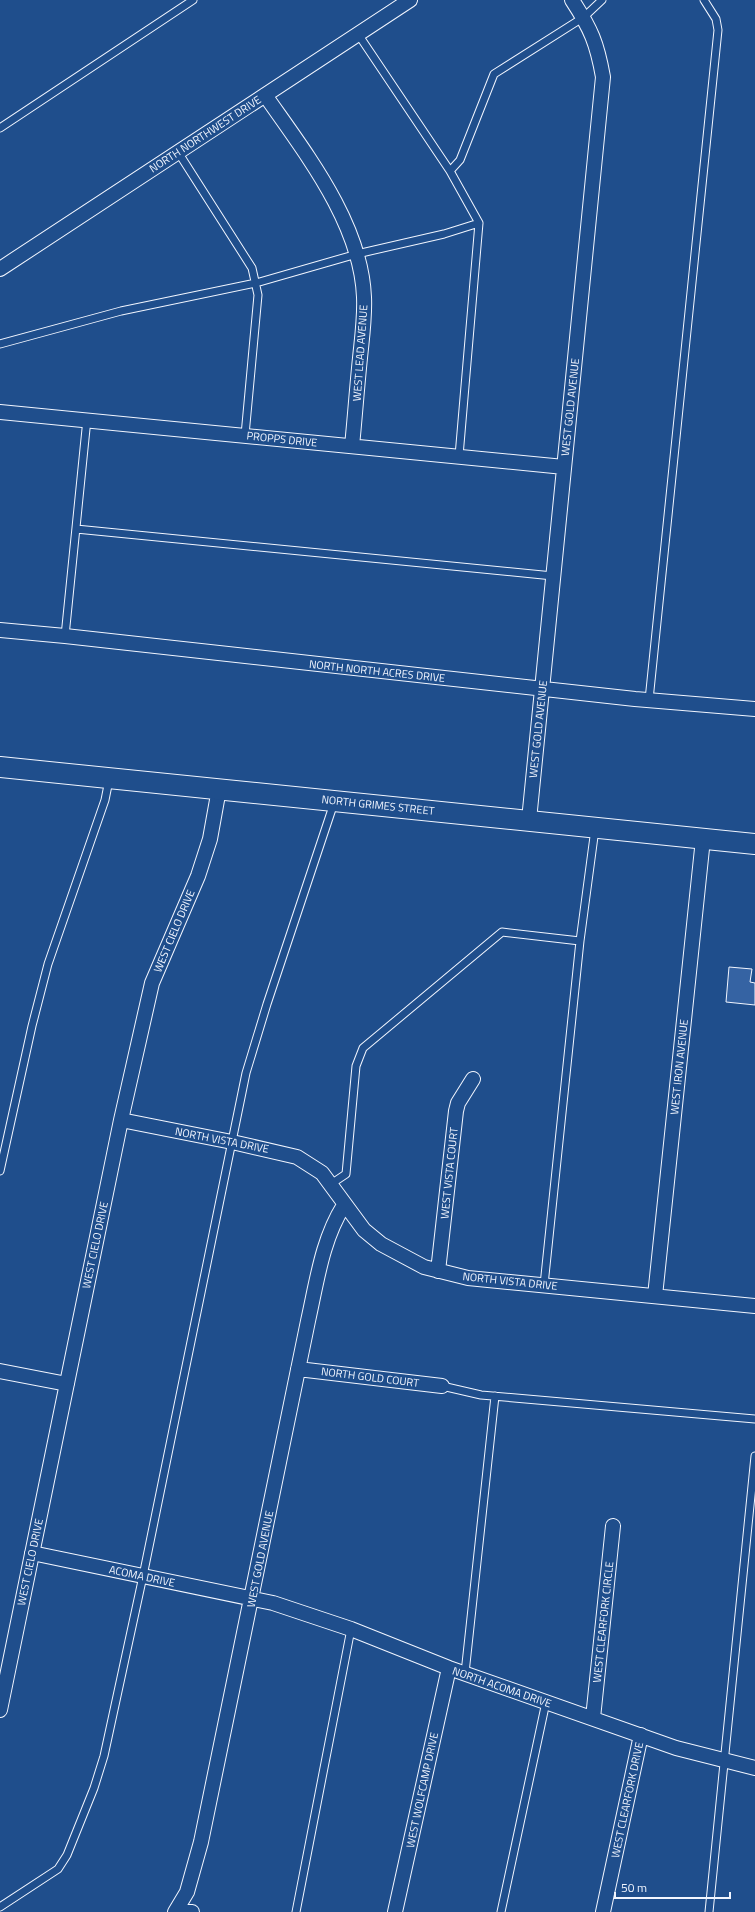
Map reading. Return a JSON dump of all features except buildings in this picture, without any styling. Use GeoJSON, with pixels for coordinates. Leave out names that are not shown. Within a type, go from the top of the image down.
{"type":"FeatureCollection","features":[{"type":"Feature","properties":{"kind":"main road","name":"NORTH GRIMES STREET"},"geometry":{"type":"LineString","coordinates":[[0,767],[755,844]]}},
{"type":"Feature","properties":{"kind":"street","name":"NORTH NORTHWEST DRIVE"},"geometry":{"type":"LineString","coordinates":[[0,269],[410,0]]}},
{"type":"Feature","properties":{"kind":"street","name":"WEST GOLD AVENUE"},"geometry":{"type":"LineString","coordinates":[[529,820],[603,77],[598,47],[584,17],[572,0]]}},
{"type":"Feature","properties":{"kind":"street","name":"WEST LEAD AVENUE"},"geometry":{"type":"LineString","coordinates":[[266,95],[339,207],[357,254],[364,296],[363,329],[352,446]]}},
{"type":"Feature","properties":{"kind":"street","name":"PROPPS DRIVE"},"geometry":{"type":"LineString","coordinates":[[0,412],[87,419],[564,467]]}},
{"type":"Feature","properties":{"kind":"street","name":"NORTH NORTH ACRES DRIVE"},"geometry":{"type":"LineString","coordinates":[[0,630],[648,700],[755,706]]}},
{"type":"Feature","properties":{"kind":"street","name":"WEST CIELO DRIVE"},"geometry":{"type":"LineString","coordinates":[[0,1710],[121,1120],[152,982],[198,876],[210,839],[219,789]]}},
{"type":"Feature","properties":{"kind":"street","name":"WEST IRON AVENUE"},"geometry":{"type":"LineString","coordinates":[[654,1296],[703,839]]}},
{"type":"Feature","properties":{"kind":"street","name":"WEST VISTA COURT"},"geometry":{"type":"LineString","coordinates":[[438,1271],[456,1111],[458,1103],[473,1079]]}},
{"type":"Feature","properties":{"kind":"street","name":"NORTH VISTA DRIVE"},"geometry":{"type":"LineString","coordinates":[[121,1120],[232,1142],[297,1157],[322,1173],[344,1205],[364,1230],[381,1244],[424,1267],[468,1278],[755,1306]]}},
{"type":"Feature","properties":{"kind":"street","name":"WEST GOLD AVENUE"},"geometry":{"type":"LineString","coordinates":[[175,1911],[187,1892],[201,1842],[298,1369],[325,1246],[333,1223],[344,1205]]}},
{"type":"Feature","properties":{"kind":"street","name":"NORTH GOLD COURT"},"geometry":{"type":"LineString","coordinates":[[298,1369],[442,1386]]}},
{"type":"Feature","properties":{"kind":"street"},"geometry":{"type":"LineString","coordinates":[[0,1371],[67,1384]]}},
{"type":"Feature","properties":{"kind":"street","name":"WEST CLEARFORK CIRCLE"},"geometry":{"type":"LineString","coordinates":[[593,1718],[613,1526]]}},
{"type":"Feature","properties":{"kind":"street","name":"ACOMA DRIVE"},"geometry":{"type":"LineString","coordinates":[[32,1553],[252,1599]]}},
{"type":"Feature","properties":{"kind":"street","name":"NORTH ACOMA DRIVE"},"geometry":{"type":"LineString","coordinates":[[252,1599],[273,1603],[351,1630],[465,1674],[676,1748],[755,1768]]}},
{"type":"Feature","properties":{"kind":"street","name":"WEST WOLFCAMP DRIVE"},"geometry":{"type":"LineString","coordinates":[[395,1912],[449,1668]]}},
{"type":"Feature","properties":{"kind":"street","name":"WEST CLEARFORK DRIVE"},"geometry":{"type":"LineString","coordinates":[[603,1912],[641,1735]]}},
{"type":"Feature","properties":{"kind":"street"},"geometry":{"type":"LineString","coordinates":[[175,1911],[192,1912]]}},
{"type":"Feature","properties":{"kind":"lane"},"geometry":{"type":"LineString","coordinates":[[0,128],[193,0]]}},
{"type":"Feature","properties":{"kind":"lane"},"geometry":{"type":"LineString","coordinates":[[450,171],[460,160],[494,74],[584,17],[602,0]]}},
{"type":"Feature","properties":{"kind":"lane"},"geometry":{"type":"LineString","coordinates":[[648,700],[718,30],[716,19],[704,0]]}},
{"type":"Feature","properties":{"kind":"lane"},"geometry":{"type":"LineString","coordinates":[[358,34],[450,171],[479,223],[459,456]]}},
{"type":"Feature","properties":{"kind":"lane"},"geometry":{"type":"LineString","coordinates":[[178,152],[252,268],[256,282],[258,295],[245,435]]}},
{"type":"Feature","properties":{"kind":"lane"},"geometry":{"type":"LineString","coordinates":[[0,344],[121,311],[256,282],[357,254],[444,234],[479,223]]}},
{"type":"Feature","properties":{"kind":"lane"},"geometry":{"type":"LineString","coordinates":[[65,636],[87,419]]}},
{"type":"Feature","properties":{"kind":"lane"},"geometry":{"type":"LineString","coordinates":[[76,529],[553,576]]}},
{"type":"Feature","properties":{"kind":"lane"},"geometry":{"type":"LineString","coordinates":[[0,1171],[32,1026],[48,964],[104,800],[109,778]]}},
{"type":"Feature","properties":{"kind":"lane"},"geometry":{"type":"LineString","coordinates":[[0,1907],[58,1869],[67,1855],[94,1788],[104,1756],[143,1576],[246,1073],[262,1018],[335,800]]}},
{"type":"Feature","properties":{"kind":"lane"},"geometry":{"type":"LineString","coordinates":[[544,1285],[580,941],[596,827]]}},
{"type":"Feature","properties":{"kind":"lane"},"geometry":{"type":"LineString","coordinates":[[331,1184],[346,1174],[356,1066],[363,1048],[502,932],[580,941]]}},
{"type":"Feature","properties":{"kind":"lane"},"geometry":{"type":"LineString","coordinates":[[442,1386],[480,1395],[755,1419]]}},
{"type":"Feature","properties":{"kind":"lane"},"geometry":{"type":"LineString","coordinates":[[465,1674],[494,1396]]}},
{"type":"Feature","properties":{"kind":"lane"},"geometry":{"type":"LineString","coordinates":[[709,1912],[755,1456]]}},
{"type":"Feature","properties":{"kind":"lane"},"geometry":{"type":"LineString","coordinates":[[296,1912],[351,1630]]}},
{"type":"Feature","properties":{"kind":"lane"},"geometry":{"type":"LineString","coordinates":[[501,1912],[546,1702]]}}]}
